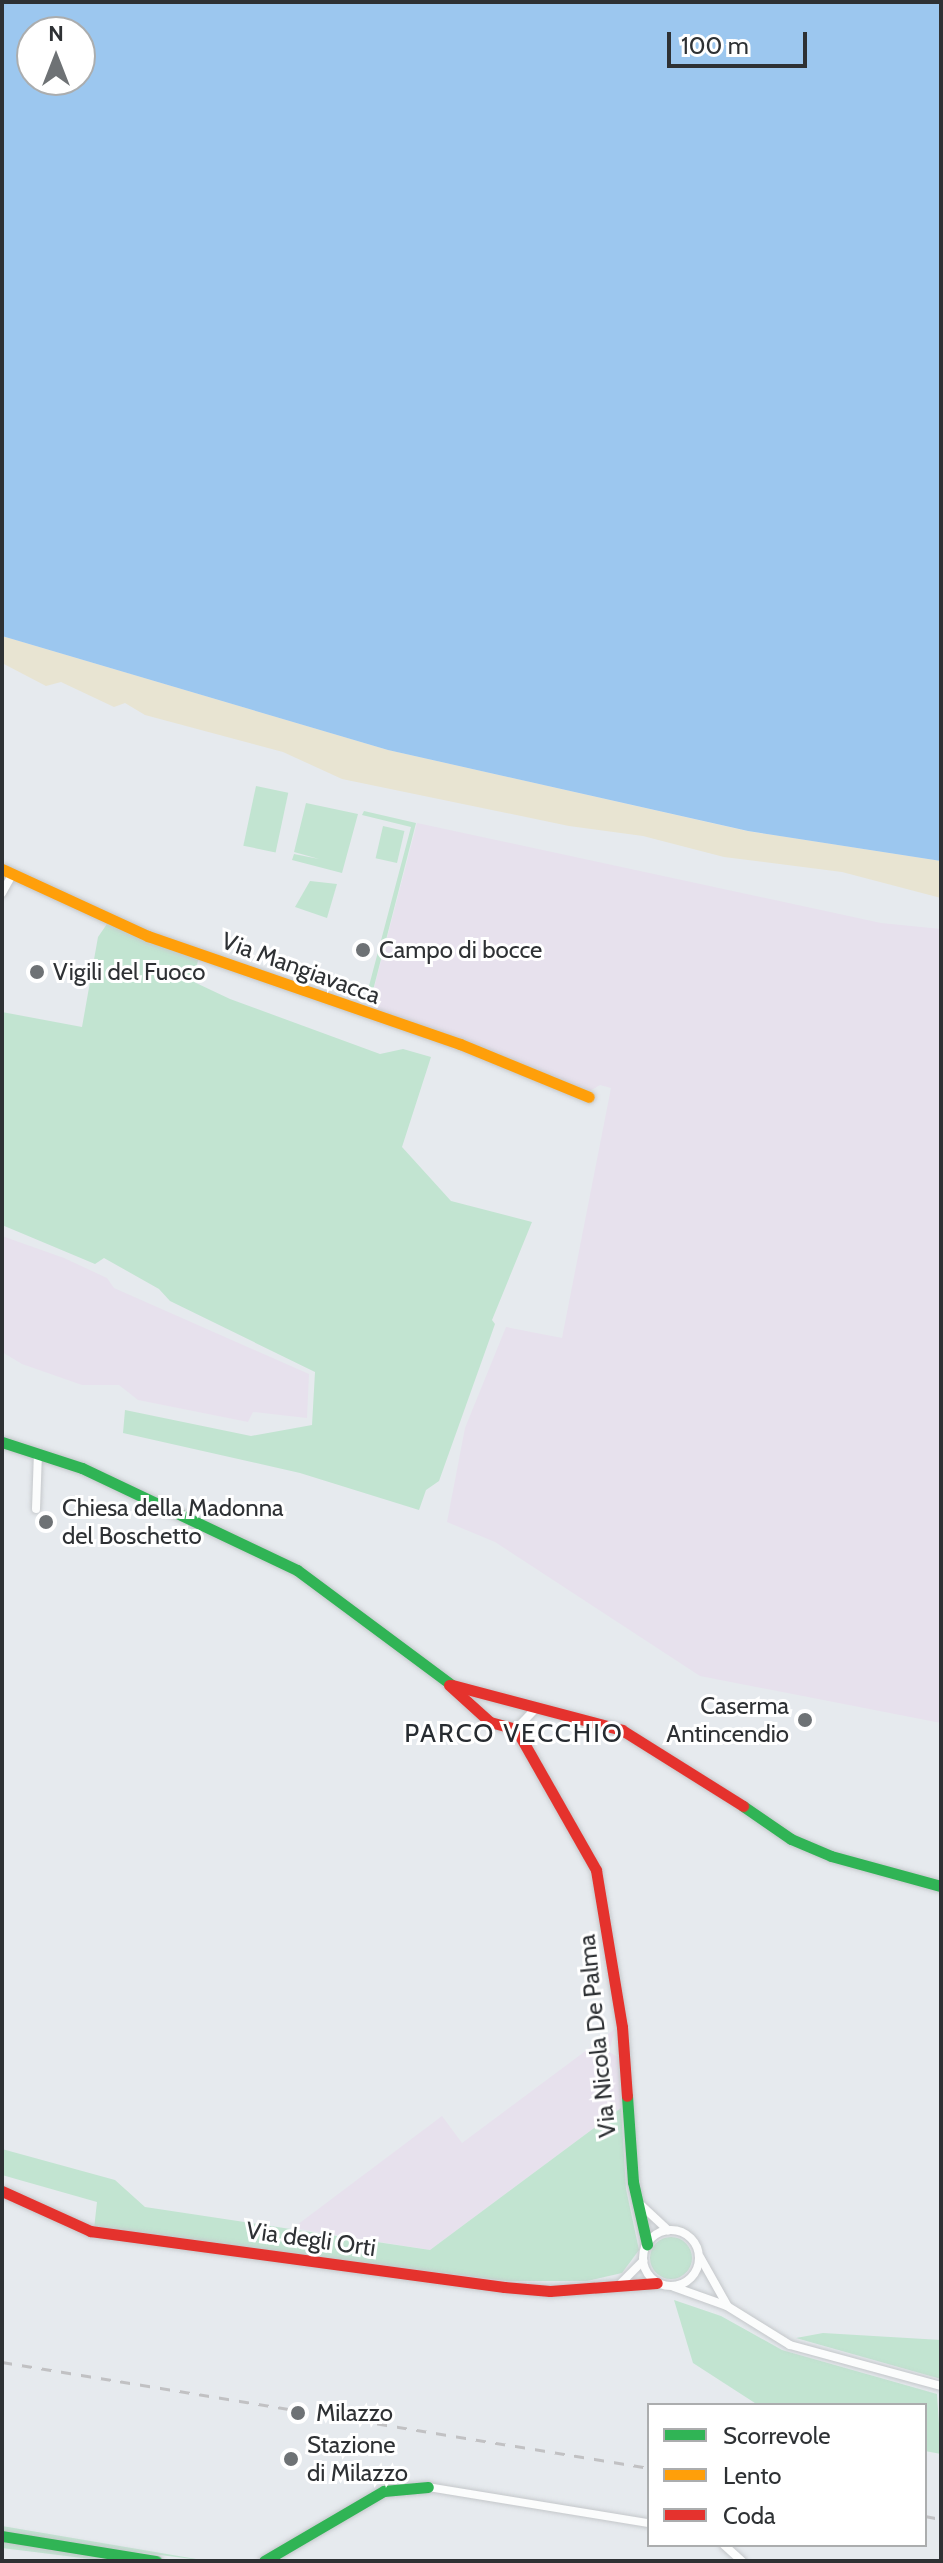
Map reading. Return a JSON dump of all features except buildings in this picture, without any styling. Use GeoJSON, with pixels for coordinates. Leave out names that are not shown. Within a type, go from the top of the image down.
{"type":"FeatureCollection","features":[{"type":"Feature","properties":{"kind":"street"},"geometry":{"type":"LineString","coordinates":[[2,893],[7,872]]}},
{"type":"Feature","properties":{"kind":"street","name":"Via Mangiavacca"},"geometry":{"type":"LineString","coordinates":[[7,872],[148,936],[460,1044],[589,1097]]}},
{"type":"Feature","properties":{"kind":"street"},"geometry":{"type":"LineString","coordinates":[[5,1441],[138,1493],[297,1570],[448,1684],[490,1722],[516,1729],[537,1707]]}},
{"type":"Feature","properties":{"kind":"street"},"geometry":{"type":"LineString","coordinates":[[36,1509],[38,1453]]}},
{"type":"Feature","properties":{"kind":"street"},"geometry":{"type":"LineString","coordinates":[[448,1684],[586,1718],[644,1741],[751,1815],[815,1850],[941,1883]]}},
{"type":"Feature","properties":{"kind":"street","name":"Via Nicola De Palma"},"geometry":{"type":"LineString","coordinates":[[516,1729],[571,1818],[596,1870],[622,2027],[633,2182],[641,2205],[647,2244]]}},
{"type":"Feature","properties":{"kind":"street","name":"Via degli Orti"},"geometry":{"type":"LineString","coordinates":[[2,2191],[90,2231],[504,2287],[550,2291],[622,2282],[657,2283]]}},
{"type":"Feature","properties":{"kind":"street"},"geometry":{"type":"LineString","coordinates":[[641,2205],[668,2230],[686,2234],[727,2306]]}},
{"type":"Feature","properties":{"kind":"street"},"geometry":{"type":"LineString","coordinates":[[622,2282],[643,2261],[647,2244],[668,2230]]}},
{"type":"Feature","properties":{"kind":"street"},"geometry":{"type":"LineString","coordinates":[[674,2287],[690,2280],[700,2256]]}},
{"type":"Feature","properties":{"kind":"street"},"geometry":{"type":"LineString","coordinates":[[643,2261],[657,2283],[727,2306],[790,2345],[941,2386]]}},
{"type":"Feature","properties":{"kind":"street"},"geometry":{"type":"LineString","coordinates":[[264,2561],[362,2501],[384,2491],[428,2487],[647,2523]]}},
{"type":"Feature","properties":{"kind":"street"},"geometry":{"type":"LineString","coordinates":[[2,2536],[156,2561]]}},
{"type":"Feature","properties":{"kind":"street"},"geometry":{"type":"LineString","coordinates":[[726,2547],[742,2561]]}},
{"type":"Feature","properties":{"kind":"shaded area"},"geometry":{"type":"Polygon","coordinates":[[[417,823],[881,923],[941,929],[941,1723],[700,1676],[495,1542],[447,1522],[465,1428],[506,1327],[562,1338],[611,1088],[600,1085],[590,1091],[368,1011],[417,823]]]}},
{"type":"Feature","properties":{"kind":"shaded area"},"geometry":{"type":"Polygon","coordinates":[[[2,1236],[64,1258],[107,1278],[114,1288],[309,1374],[307,1418],[253,1412],[248,1422],[138,1400],[119,1385],[82,1385],[22,1364],[2,1352],[2,1236]]]}},
{"type":"Feature","properties":{"kind":"shaded area"},"geometry":{"type":"Polygon","coordinates":[[[615,2029],[609,2052],[618,2057],[621,2108],[430,2250],[293,2228],[442,2116],[462,2143],[615,2029]]]}},
{"type":"Feature","properties":{"kind":"green space"},"geometry":{"type":"Polygon","coordinates":[[[256,786],[288,793],[276,853],[243,846],[256,786]]]}},
{"type":"Feature","properties":{"kind":"green space"},"geometry":{"type":"Polygon","coordinates":[[[306,803],[358,814],[342,873],[292,860],[294,854],[319,859],[294,852],[306,803]]]}},
{"type":"Feature","properties":{"kind":"green space"},"geometry":{"type":"Polygon","coordinates":[[[364,811],[416,823],[370,1002],[365,1001],[411,827],[362,815],[364,811]]]}},
{"type":"Feature","properties":{"kind":"green space"},"geometry":{"type":"Polygon","coordinates":[[[383,826],[404,831],[397,863],[376,858],[383,826]]]}},
{"type":"Feature","properties":{"kind":"green space"},"geometry":{"type":"Polygon","coordinates":[[[310,881],[337,884],[327,918],[295,907],[310,881]]]}},
{"type":"Feature","properties":{"kind":"green space"},"geometry":{"type":"Polygon","coordinates":[[[107,924],[198,960],[194,982],[230,999],[380,1054],[403,1049],[431,1057],[402,1147],[451,1201],[532,1222],[492,1320],[495,1324],[439,1481],[426,1490],[419,1510],[300,1473],[123,1433],[125,1410],[251,1436],[312,1425],[315,1372],[170,1301],[159,1289],[104,1258],[95,1264],[2,1225],[2,1012],[82,1027],[98,937],[107,924]]]}},
{"type":"Feature","properties":{"kind":"green space"},"geometry":{"type":"Polygon","coordinates":[[[621,2108],[626,2189],[639,2250],[622,2273],[587,2281],[506,2281],[94,2229],[97,2202],[2,2175],[2,2149],[115,2180],[145,2207],[430,2250],[621,2108]]]}},
{"type":"Feature","properties":{"kind":"green space"},"geometry":{"type":"Polygon","coordinates":[[[671,2237],[686,2243],[692,2258],[686,2273],[671,2279],[656,2273],[650,2258],[656,2243],[671,2237]]]}},
{"type":"Feature","properties":{"kind":"green space"},"geometry":{"type":"Polygon","coordinates":[[[674,2300],[721,2316],[782,2350],[937,2394],[941,2454],[927,2451],[927,2403],[755,2403],[693,2363],[674,2300]]]}},
{"type":"Feature","properties":{"kind":"green space"},"geometry":{"type":"Polygon","coordinates":[[[823,2333],[941,2340],[941,2379],[796,2338],[823,2333]]]}},
{"type":"Feature","properties":{"kind":"green space"},"geometry":{"type":"Polygon","coordinates":[[[2,2526],[208,2561],[136,2552],[125,2561],[107,2561],[2,2548],[2,2526]]]}},
{"type":"Feature","properties":{"kind":"sand"},"geometry":{"type":"Polygon","coordinates":[[[2,636],[388,750],[747,831],[941,861],[941,898],[842,872],[724,857],[643,836],[569,826],[342,779],[283,752],[145,715],[125,703],[114,707],[61,682],[46,686],[2,663],[2,636]]]}},
{"type":"Feature","properties":{"kind":"water"},"geometry":{"type":"Polygon","coordinates":[[[2,2],[941,2],[941,861],[748,831],[388,750],[2,636],[2,2]]]}},
{"type":"Feature","properties":{"kind":"railway"},"geometry":{"type":"LineString","coordinates":[[2,2362],[647,2468]]}},
{"type":"Feature","properties":{"kind":"railway"},"geometry":{"type":"LineString","coordinates":[[927,2516],[941,2519]]}},
{"type":"Feature","properties":{"kind":"traffic: fast"},"geometry":{"type":"LineString","coordinates":[[2,1442],[82,1468],[297,1570],[452,1685]]}},
{"type":"Feature","properties":{"kind":"traffic: fast"},"geometry":{"type":"LineString","coordinates":[[743,1806],[791,1839],[831,1856],[941,1886]]}},
{"type":"Feature","properties":{"kind":"traffic: fast"},"geometry":{"type":"LineString","coordinates":[[627,2096],[633,2182],[647,2244]]}},
{"type":"Feature","properties":{"kind":"traffic: fast"},"geometry":{"type":"LineString","coordinates":[[264,2561],[384,2491],[428,2487]]}},
{"type":"Feature","properties":{"kind":"traffic: fast"},"geometry":{"type":"LineString","coordinates":[[2,2536],[156,2561]]}},
{"type":"Feature","properties":{"kind":"traffic: slow"},"geometry":{"type":"LineString","coordinates":[[2,869],[148,936],[460,1044],[589,1097]]}},
{"type":"Feature","properties":{"kind":"traffic: jam"},"geometry":{"type":"LineString","coordinates":[[449,1685],[490,1722],[516,1729],[596,1870],[622,2027],[627,2096]]}},
{"type":"Feature","properties":{"kind":"traffic: jam"},"geometry":{"type":"LineString","coordinates":[[452,1685],[622,1730],[743,1806]]}},
{"type":"Feature","properties":{"kind":"traffic: jam"},"geometry":{"type":"LineString","coordinates":[[2,2191],[90,2231],[504,2287],[550,2291],[657,2283]]}},
{"type":"Feature","properties":{"kind":"place","name":"Campo di bocce"},"geometry":{"type":"Point","coordinates":[363,950]}},
{"type":"Feature","properties":{"kind":"place","name":"Vigili del Fuoco"},"geometry":{"type":"Point","coordinates":[37,972]}},
{"type":"Feature","properties":{"kind":"place","name":"Chiesa della Madonna del Boschetto"},"geometry":{"type":"Point","coordinates":[46,1522]}},
{"type":"Feature","properties":{"kind":"place","name":"Caserma Antincendio"},"geometry":{"type":"Point","coordinates":[805,1720]}},
{"type":"Feature","properties":{"kind":"place","name":"Milazzo"},"geometry":{"type":"Point","coordinates":[298,2413]}},
{"type":"Feature","properties":{"kind":"place","name":"Stazione di Milazzo"},"geometry":{"type":"Point","coordinates":[291,2459]}},
{"type":"Feature","properties":{"kind":"district","name":"PARCO VECCHIO"},"geometry":{"type":"Point","coordinates":[514,1734]}}]}
